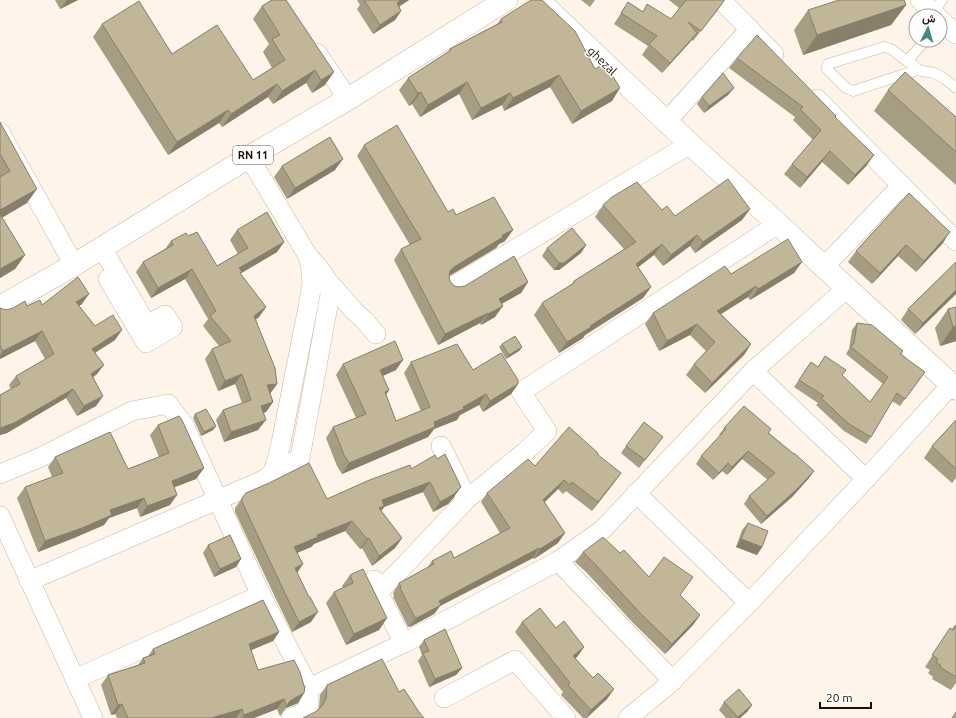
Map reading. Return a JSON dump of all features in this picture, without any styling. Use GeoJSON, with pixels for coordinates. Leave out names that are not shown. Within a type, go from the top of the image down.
{"type":"FeatureCollection","features":[{"type":"Feature","properties":{"kind":"main road","name":"RN 11"},"geometry":{"type":"LineString","coordinates":[[0,308],[74,266],[249,157],[348,99],[506,0]]}},
{"type":"Feature","properties":{"kind":"main road","name":"ghezal"},"geometry":{"type":"LineString","coordinates":[[538,0],[666,122],[954,387]]}},
{"type":"Feature","properties":{"kind":"street"},"geometry":{"type":"LineString","coordinates":[[722,0],[788,68]]}},
{"type":"Feature","properties":{"kind":"street"},"geometry":{"type":"LineString","coordinates":[[666,122],[750,29]]}},
{"type":"Feature","properties":{"kind":"street"},"geometry":{"type":"LineString","coordinates":[[309,40],[348,99]]}},
{"type":"Feature","properties":{"kind":"street"},"geometry":{"type":"LineString","coordinates":[[804,85],[956,241]]}},
{"type":"Feature","properties":{"kind":"street"},"geometry":{"type":"LineString","coordinates":[[0,132],[74,266]]}},
{"type":"Feature","properties":{"kind":"street"},"geometry":{"type":"LineString","coordinates":[[452,287],[690,144]]}},
{"type":"Feature","properties":{"kind":"street"},"geometry":{"type":"LineString","coordinates":[[30,582],[257,483],[300,458],[330,295],[330,287],[323,273],[308,256],[249,157]]}},
{"type":"Feature","properties":{"kind":"street"},"geometry":{"type":"LineString","coordinates":[[824,267],[902,185]]}},
{"type":"Feature","properties":{"kind":"street"},"geometry":{"type":"LineString","coordinates":[[404,643],[376,586],[404,566],[467,499],[526,451],[547,431],[521,392],[778,224]]}},
{"type":"Feature","properties":{"kind":"street"},"geometry":{"type":"LineString","coordinates":[[102,248],[117,274]]}},
{"type":"Feature","properties":{"kind":"street"},"geometry":{"type":"LineString","coordinates":[[272,473],[282,443],[312,284],[312,269],[308,256]]}},
{"type":"Feature","properties":{"kind":"street"},"geometry":{"type":"LineString","coordinates":[[327,280],[376,334]]}},
{"type":"Feature","properties":{"kind":"street"},"geometry":{"type":"LineString","coordinates":[[309,688],[404,643],[558,561],[602,530],[753,371],[846,289]]}},
{"type":"Feature","properties":{"kind":"street"},"geometry":{"type":"LineString","coordinates":[[753,371],[866,479]]}},
{"type":"Feature","properties":{"kind":"street"},"geometry":{"type":"LineString","coordinates":[[628,718],[672,681],[749,603],[954,387]]}},
{"type":"Feature","properties":{"kind":"street"},"geometry":{"type":"LineString","coordinates":[[0,474],[39,458],[132,411],[168,404],[184,425],[261,595],[309,688],[309,704],[306,711],[291,718]]}},
{"type":"Feature","properties":{"kind":"street"},"geometry":{"type":"LineString","coordinates":[[441,446],[467,499]]}},
{"type":"Feature","properties":{"kind":"street"},"geometry":{"type":"LineString","coordinates":[[636,493],[749,603]]}},
{"type":"Feature","properties":{"kind":"street"},"geometry":{"type":"LineString","coordinates":[[0,516],[93,718]]}},
{"type":"Feature","properties":{"kind":"street"},"geometry":{"type":"LineString","coordinates":[[558,561],[672,681]]}},
{"type":"Feature","properties":{"kind":"street"},"geometry":{"type":"LineString","coordinates":[[75,679],[261,595]]}},
{"type":"Feature","properties":{"kind":"street"},"geometry":{"type":"LineString","coordinates":[[444,698],[515,660],[566,718]]}},
{"type":"Feature","properties":{"kind":"street"},"geometry":{"type":"LineString","coordinates":[[647,718],[654,697]]}},
{"type":"Feature","properties":{"kind":"lane"},"geometry":{"type":"LineString","coordinates":[[917,70],[891,48],[884,47],[828,64],[827,66],[827,69],[846,88],[853,90],[917,70],[934,73],[945,79],[956,88]]}},
{"type":"Feature","properties":{"kind":"lane"},"geometry":{"type":"LineString","coordinates":[[907,61],[919,48]]}},
{"type":"Feature","properties":{"kind":"building"},"geometry":{"type":"Polygon","coordinates":[[[272,0],[286,0],[334,72],[321,80],[315,70],[282,91],[277,84],[231,114],[228,110],[177,142],[102,24],[139,1],[172,54],[217,25],[253,80],[285,60],[272,39],[280,35],[262,6],[272,0]]]}},
{"type":"Feature","properties":{"kind":"building"},"geometry":{"type":"Polygon","coordinates":[[[364,0],[401,0],[397,3],[401,11],[380,25],[364,0]]]}},
{"type":"Feature","properties":{"kind":"building"},"geometry":{"type":"Polygon","coordinates":[[[531,0],[542,0],[575,31],[595,69],[605,63],[620,88],[581,111],[559,75],[513,98],[510,93],[481,108],[467,82],[428,105],[421,92],[418,93],[408,78],[451,50],[450,49],[502,22],[501,19],[531,0]]]}},
{"type":"Feature","properties":{"kind":"building"},"geometry":{"type":"Polygon","coordinates":[[[686,0],[724,1],[701,31],[688,22],[697,33],[670,63],[649,44],[657,36],[621,13],[628,2],[643,12],[647,4],[671,19],[686,0]]]}},
{"type":"Feature","properties":{"kind":"building"},"geometry":{"type":"Polygon","coordinates":[[[839,0],[904,0],[906,5],[817,35],[808,10],[839,0]]]}},
{"type":"Feature","properties":{"kind":"building"},"geometry":{"type":"Polygon","coordinates":[[[757,35],[836,116],[835,117],[874,155],[855,175],[830,151],[807,177],[792,164],[821,130],[800,109],[803,107],[737,58],[757,35]]]}},
{"type":"Feature","properties":{"kind":"building"},"geometry":{"type":"Polygon","coordinates":[[[905,72],[956,117],[956,152],[888,90],[905,72]]]}},
{"type":"Feature","properties":{"kind":"building"},"geometry":{"type":"Polygon","coordinates":[[[723,73],[734,88],[709,106],[702,97],[723,73]]]}},
{"type":"Feature","properties":{"kind":"building"},"geometry":{"type":"Polygon","coordinates":[[[0,122],[37,189],[0,210],[0,177],[10,171],[0,154],[0,122]]]}},
{"type":"Feature","properties":{"kind":"building"},"geometry":{"type":"Polygon","coordinates":[[[397,125],[448,212],[453,209],[456,215],[494,197],[513,230],[502,235],[503,237],[454,267],[450,271],[449,277],[454,286],[465,286],[514,256],[528,282],[499,299],[503,306],[445,334],[401,249],[421,239],[364,145],[397,125]]]}},
{"type":"Feature","properties":{"kind":"building"},"geometry":{"type":"Polygon","coordinates":[[[330,137],[343,159],[295,188],[282,166],[330,137]]]}},
{"type":"Feature","properties":{"kind":"building"},"geometry":{"type":"Polygon","coordinates":[[[728,179],[750,209],[703,242],[697,235],[671,255],[662,244],[636,264],[651,287],[567,342],[542,303],[636,242],[603,205],[612,197],[637,182],[662,210],[667,206],[675,216],[728,179]]]}},
{"type":"Feature","properties":{"kind":"building"},"geometry":{"type":"Polygon","coordinates":[[[909,193],[950,232],[924,261],[906,245],[880,273],[856,251],[909,193]]]}},
{"type":"Feature","properties":{"kind":"building"},"geometry":{"type":"Polygon","coordinates":[[[267,212],[284,242],[239,268],[242,272],[240,273],[266,307],[254,316],[275,368],[277,384],[267,385],[273,402],[261,406],[266,420],[231,432],[223,410],[251,400],[242,374],[225,381],[212,349],[231,341],[210,316],[216,311],[192,269],[158,288],[143,262],[173,245],[171,241],[186,233],[188,236],[197,232],[217,266],[248,248],[237,230],[267,212]]]}},
{"type":"Feature","properties":{"kind":"building"},"geometry":{"type":"Polygon","coordinates":[[[0,214],[25,255],[0,269],[0,214]]]}},
{"type":"Feature","properties":{"kind":"building"},"geometry":{"type":"Polygon","coordinates":[[[572,228],[586,245],[564,263],[559,263],[547,248],[572,228]]]}},
{"type":"Feature","properties":{"kind":"building"},"geometry":{"type":"Polygon","coordinates":[[[788,239],[802,262],[758,289],[756,286],[717,311],[751,344],[712,383],[694,364],[715,342],[697,324],[667,341],[653,313],[725,266],[731,274],[788,239]]]}},
{"type":"Feature","properties":{"kind":"building"},"geometry":{"type":"Polygon","coordinates":[[[956,262],[956,290],[923,323],[908,309],[956,262]]]}},
{"type":"Feature","properties":{"kind":"building"},"geometry":{"type":"Polygon","coordinates":[[[78,277],[89,294],[76,302],[95,326],[113,315],[122,330],[92,349],[104,365],[91,374],[103,396],[84,406],[73,389],[14,423],[0,428],[0,395],[20,384],[16,376],[54,354],[42,331],[3,351],[0,345],[0,308],[6,310],[25,301],[27,306],[40,300],[42,305],[78,277]]]}},
{"type":"Feature","properties":{"kind":"building"},"geometry":{"type":"Polygon","coordinates":[[[956,307],[956,326],[953,327],[948,309],[956,307]]]}},
{"type":"Feature","properties":{"kind":"building"},"geometry":{"type":"Polygon","coordinates":[[[857,323],[872,325],[903,351],[900,354],[925,372],[905,399],[897,393],[871,437],[849,424],[821,398],[824,396],[799,380],[811,362],[818,367],[825,356],[846,370],[842,375],[870,402],[888,377],[851,347],[854,343],[857,323]]]}},
{"type":"Feature","properties":{"kind":"building"},"geometry":{"type":"Polygon","coordinates":[[[515,336],[522,347],[509,355],[502,344],[515,336]]]}},
{"type":"Feature","properties":{"kind":"building"},"geometry":{"type":"Polygon","coordinates":[[[395,341],[403,360],[380,370],[389,390],[385,392],[396,421],[430,407],[411,362],[457,344],[473,370],[501,353],[518,380],[518,384],[490,401],[486,394],[463,407],[464,409],[434,422],[435,427],[349,463],[344,455],[333,427],[366,414],[343,364],[395,341]]]}},
{"type":"Feature","properties":{"kind":"building"},"geometry":{"type":"Polygon","coordinates":[[[744,406],[771,429],[768,433],[814,471],[797,489],[767,516],[749,496],[775,473],[748,451],[732,467],[728,463],[719,473],[701,456],[726,429],[724,428],[744,406]]]}},
{"type":"Feature","properties":{"kind":"building"},"geometry":{"type":"Polygon","coordinates":[[[206,409],[216,426],[204,432],[195,414],[206,409]]]}},
{"type":"Feature","properties":{"kind":"building"},"geometry":{"type":"Polygon","coordinates":[[[179,416],[204,468],[172,481],[177,495],[147,506],[144,498],[110,510],[112,515],[82,528],[45,541],[25,487],[63,473],[55,457],[110,432],[128,469],[169,453],[158,425],[179,416]]]}},
{"type":"Feature","properties":{"kind":"building"},"geometry":{"type":"Polygon","coordinates":[[[956,420],[956,469],[932,446],[956,420]]]}},
{"type":"Feature","properties":{"kind":"building"},"geometry":{"type":"Polygon","coordinates":[[[644,422],[663,437],[645,460],[626,446],[644,422]]]}},
{"type":"Feature","properties":{"kind":"building"},"geometry":{"type":"Polygon","coordinates":[[[569,427],[598,453],[597,454],[621,473],[598,502],[572,482],[570,485],[564,480],[543,500],[565,533],[540,549],[539,548],[439,601],[441,605],[415,618],[399,583],[434,564],[432,561],[451,551],[454,558],[510,528],[487,493],[528,459],[535,466],[569,427]]]}},
{"type":"Feature","properties":{"kind":"building"},"geometry":{"type":"Polygon","coordinates":[[[445,454],[461,487],[454,494],[440,502],[430,482],[382,500],[384,506],[379,508],[402,538],[379,556],[369,538],[367,539],[352,521],[317,535],[318,537],[294,547],[303,564],[295,568],[318,612],[299,622],[242,502],[242,498],[246,493],[309,463],[327,499],[367,481],[410,465],[411,469],[435,455],[437,459],[445,454]]]}},
{"type":"Feature","properties":{"kind":"building"},"geometry":{"type":"Polygon","coordinates":[[[748,523],[768,531],[762,547],[741,539],[748,523]]]}},
{"type":"Feature","properties":{"kind":"building"},"geometry":{"type":"Polygon","coordinates":[[[230,535],[241,559],[220,569],[208,545],[230,535]]]}},
{"type":"Feature","properties":{"kind":"building"},"geometry":{"type":"Polygon","coordinates":[[[603,537],[620,553],[624,550],[649,577],[664,557],[693,577],[680,595],[700,615],[672,644],[641,614],[583,552],[603,537]]]}},
{"type":"Feature","properties":{"kind":"building"},"geometry":{"type":"Polygon","coordinates":[[[363,569],[387,618],[354,634],[334,592],[353,583],[350,575],[363,569]]]}},
{"type":"Feature","properties":{"kind":"building"},"geometry":{"type":"Polygon","coordinates":[[[263,600],[279,632],[249,644],[258,670],[294,660],[305,686],[304,693],[289,702],[287,707],[284,699],[244,715],[242,709],[211,718],[128,718],[122,704],[118,705],[108,675],[145,663],[143,658],[155,654],[153,649],[263,600]]]}},
{"type":"Feature","properties":{"kind":"building"},"geometry":{"type":"Polygon","coordinates":[[[540,608],[556,628],[564,621],[584,647],[573,656],[593,678],[598,673],[614,689],[591,710],[568,685],[570,683],[522,622],[540,608]]]}},
{"type":"Feature","properties":{"kind":"building"},"geometry":{"type":"Polygon","coordinates":[[[956,625],[956,677],[940,667],[941,666],[936,662],[938,659],[932,655],[950,628],[953,630],[956,625]]]}},
{"type":"Feature","properties":{"kind":"building"},"geometry":{"type":"Polygon","coordinates":[[[445,629],[462,668],[435,679],[423,653],[429,651],[424,640],[445,629]]]}},
{"type":"Feature","properties":{"kind":"building"},"geometry":{"type":"Polygon","coordinates":[[[382,659],[399,692],[404,689],[424,718],[303,718],[317,711],[322,706],[326,699],[327,685],[382,659]]]}},
{"type":"Feature","properties":{"kind":"building"},"geometry":{"type":"Polygon","coordinates":[[[739,689],[752,705],[738,717],[724,702],[739,689]]]}},
{"type":"Feature","properties":{"kind":"building"},"geometry":{"type":"Polygon","coordinates":[[[956,712],[956,718],[952,718],[956,712]]]}}]}
